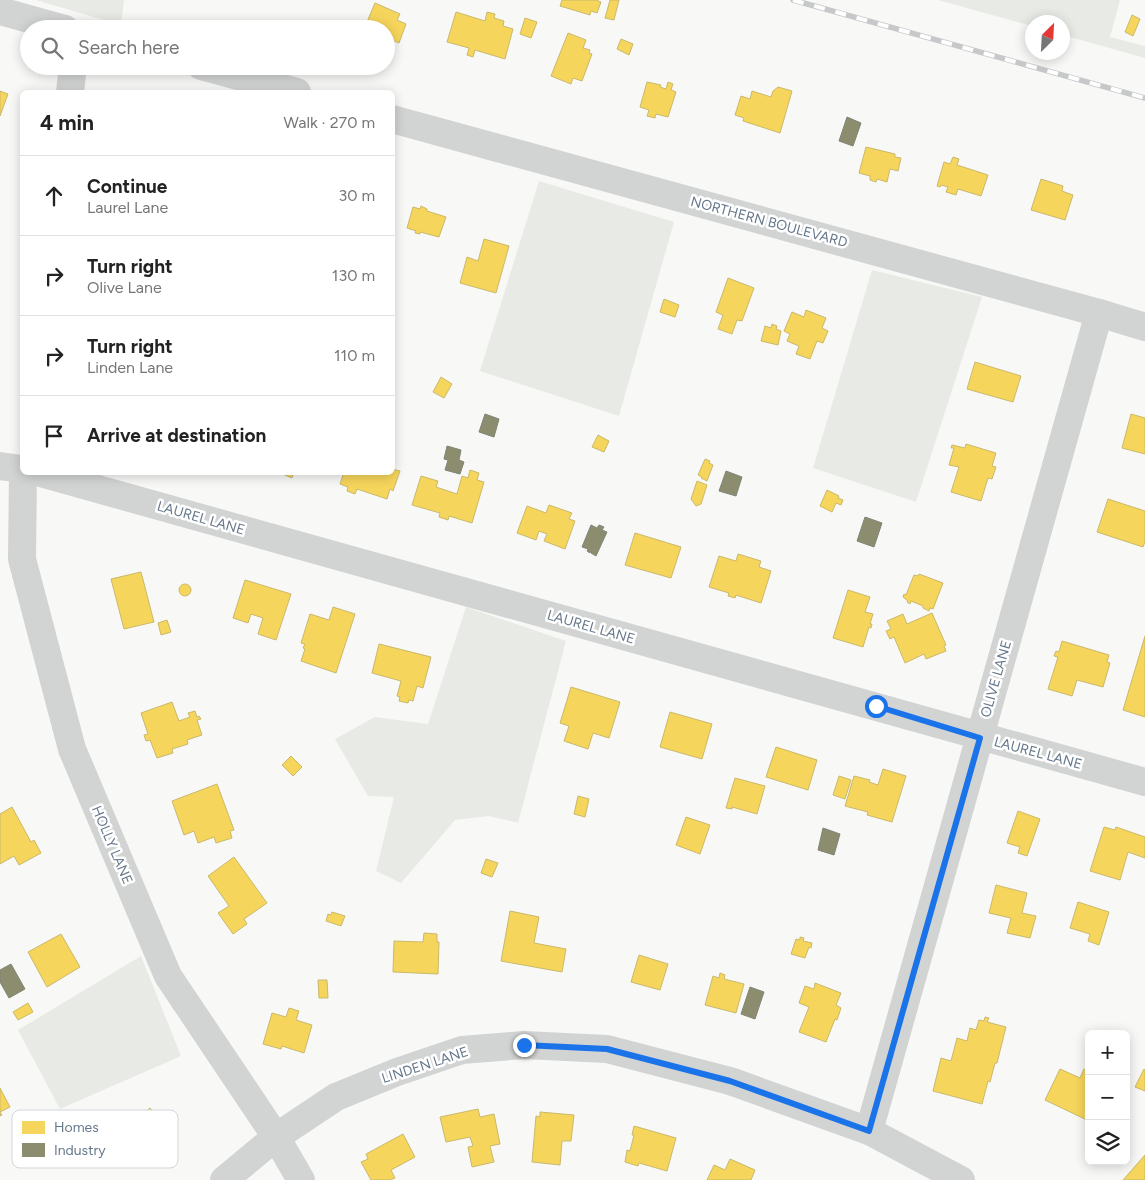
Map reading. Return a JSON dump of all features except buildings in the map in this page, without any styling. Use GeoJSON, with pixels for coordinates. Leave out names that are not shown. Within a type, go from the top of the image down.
{"type":"FeatureCollection","features":[{"type":"Feature","properties":{"kind":"street"},"geometry":{"type":"LineString","coordinates":[[0,11],[32,20]]}},
{"type":"Feature","properties":{"kind":"street"},"geometry":{"type":"LineString","coordinates":[[70,90],[72,75]]}},
{"type":"Feature","properties":{"kind":"street"},"geometry":{"type":"LineString","coordinates":[[234,75],[290,90]]}},
{"type":"Feature","properties":{"kind":"street","name":"NORTHERN BOULEVARD"},"geometry":{"type":"LineString","coordinates":[[395,120],[1145,327]]}},
{"type":"Feature","properties":{"kind":"street","name":"OLIVE LANE"},"geometry":{"type":"LineString","coordinates":[[869,1131],[1099,313]]}},
{"type":"Feature","properties":{"kind":"street"},"geometry":{"type":"LineString","coordinates":[[0,466],[20,469]]}},
{"type":"Feature","properties":{"kind":"street","name":"HOLLY LANE"},"geometry":{"type":"LineString","coordinates":[[23,475],[22,559],[72,749],[168,976],[276,1137],[301,1180]]}},
{"type":"Feature","properties":{"kind":"street","name":"LAUREL LANE"},"geometry":{"type":"LineString","coordinates":[[48,475],[876,706],[980,738],[1145,782]]}},
{"type":"Feature","properties":{"kind":"street","name":"LINDEN LANE"},"geometry":{"type":"LineString","coordinates":[[224,1180],[276,1137],[336,1097],[397,1072],[462,1050],[524,1045],[607,1049],[730,1081],[869,1131],[961,1180]]}},
{"type":"Feature","properties":{"kind":"shaded area"},"geometry":{"type":"Polygon","coordinates":[[[36,0],[124,0],[122,20],[104,20],[36,0]]]}},
{"type":"Feature","properties":{"kind":"shaded area"},"geometry":{"type":"Polygon","coordinates":[[[938,0],[1120,0],[1110,37],[1145,46],[1145,58],[1070,37],[1070,15],[1025,15],[1025,24],[938,0]]]}},
{"type":"Feature","properties":{"kind":"shaded area"},"geometry":{"type":"Polygon","coordinates":[[[539,181],[674,222],[619,416],[480,371],[539,181]]]}},
{"type":"Feature","properties":{"kind":"shaded area"},"geometry":{"type":"Polygon","coordinates":[[[872,270],[982,297],[916,502],[813,468],[872,270]]]}},
{"type":"Feature","properties":{"kind":"shaded area"},"geometry":{"type":"Polygon","coordinates":[[[466,607],[566,641],[518,823],[489,816],[455,820],[401,883],[376,871],[394,797],[368,796],[335,739],[375,717],[428,724],[466,607]]]}},
{"type":"Feature","properties":{"kind":"shaded area"},"geometry":{"type":"Polygon","coordinates":[[[141,956],[181,1056],[60,1109],[18,1030],[141,956]]]}},
{"type":"Feature","properties":{"kind":"railway"},"geometry":{"type":"LineString","coordinates":[[793,0],[1145,98]]}},
{"type":"Feature","properties":{"kind":"route"},"geometry":{"type":"LineString","coordinates":[[524,1045],[607,1049],[730,1081],[869,1131],[980,738],[876,706]]}}]}
